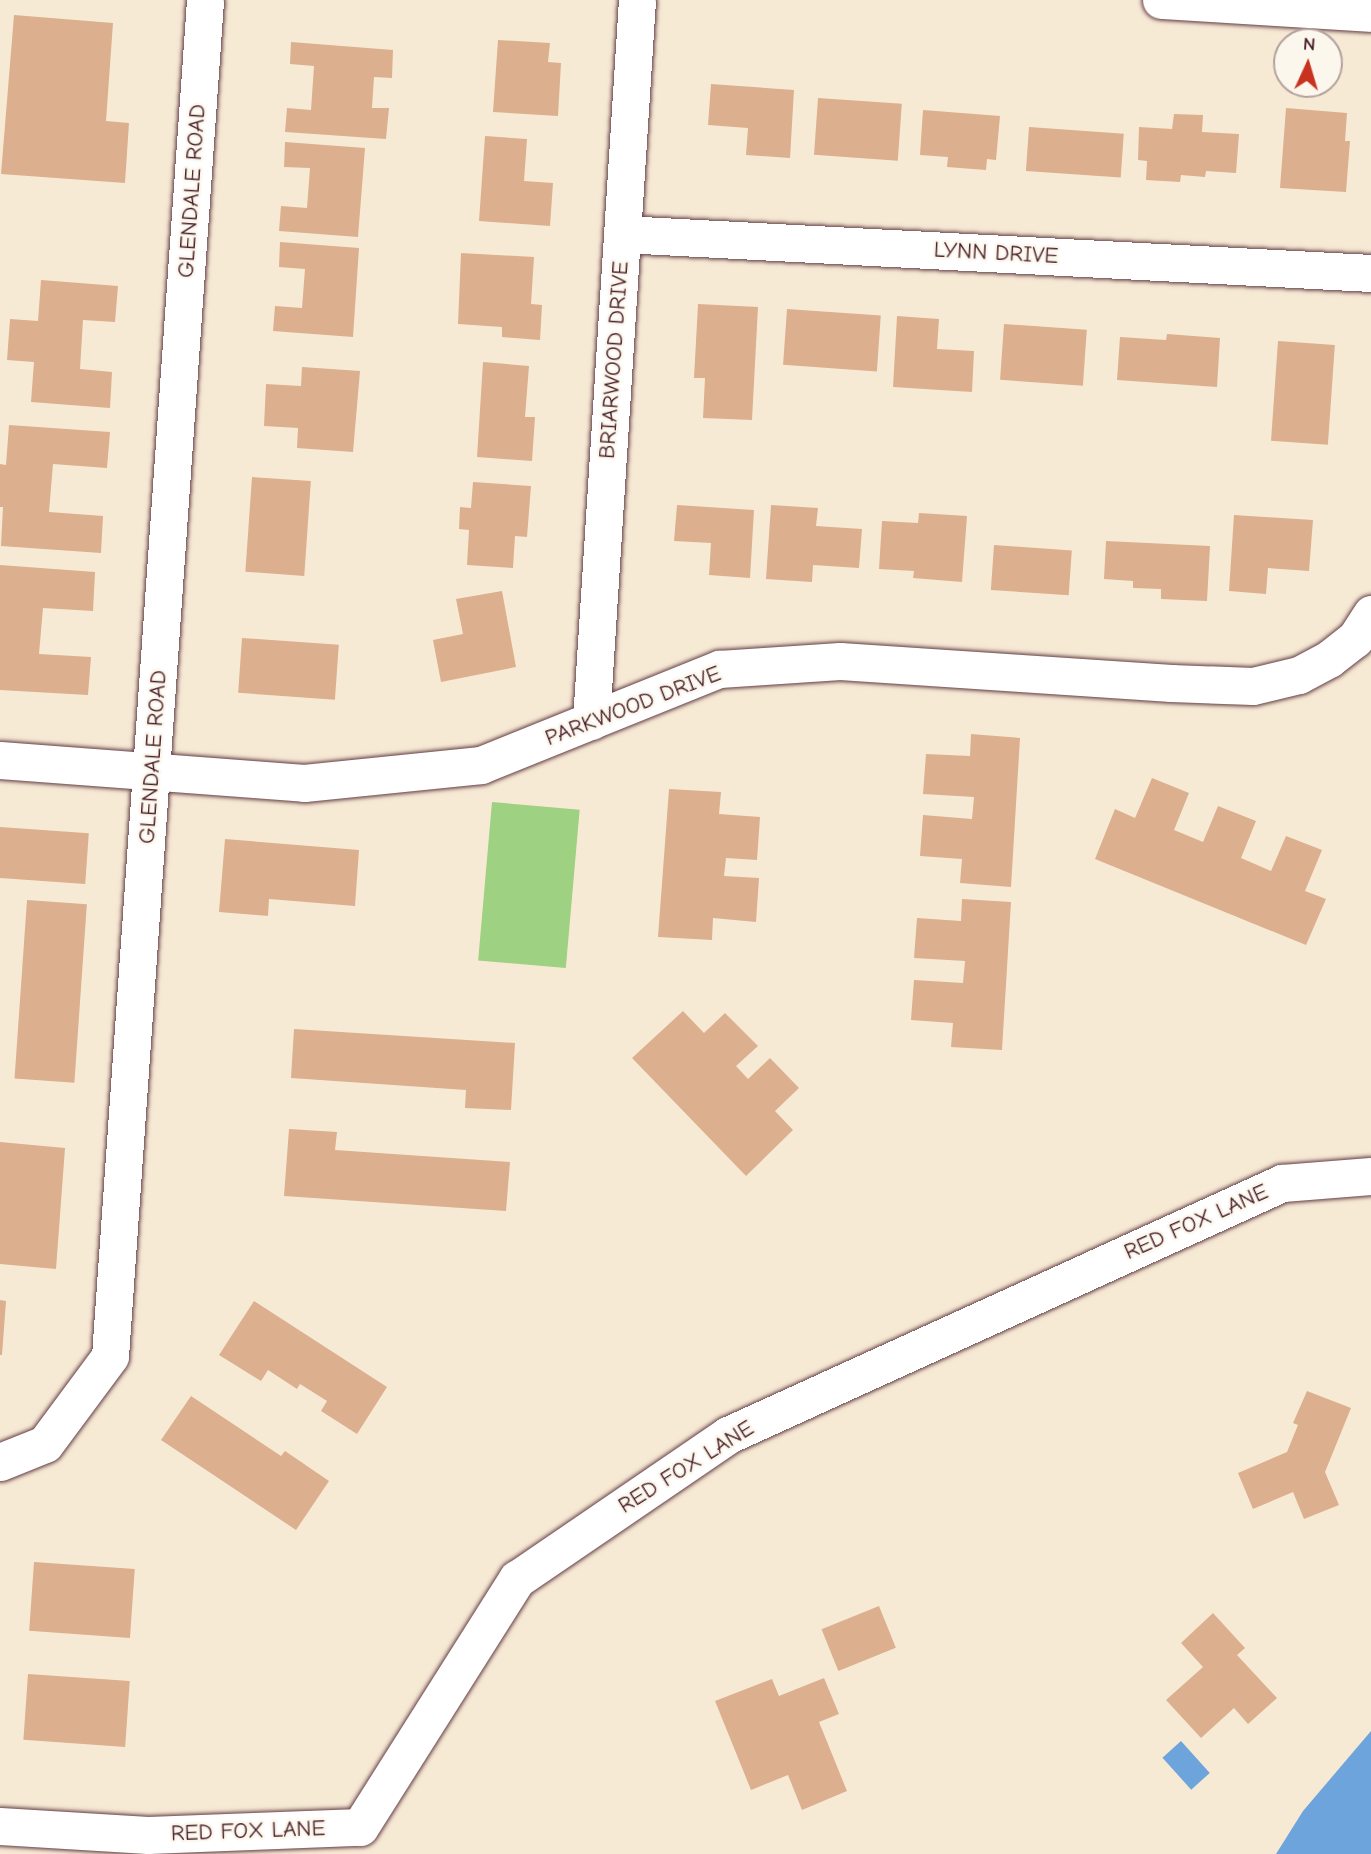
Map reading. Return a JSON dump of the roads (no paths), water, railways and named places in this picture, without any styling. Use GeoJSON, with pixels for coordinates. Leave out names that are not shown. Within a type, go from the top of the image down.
{"type":"FeatureCollection","features":[{"type":"Feature","properties":{"kind":"street","name":"GLENDALE ROAD"},"geometry":{"type":"LineString","coordinates":[[0,1462],[45,1444],[110,1356],[205,0]]}},
{"type":"Feature","properties":{"kind":"street","name":"BRIARWOOD DRIVE"},"geometry":{"type":"LineString","coordinates":[[591,721],[637,0]]}},
{"type":"Feature","properties":{"kind":"street"},"geometry":{"type":"LineString","coordinates":[[1161,0],[1368,8]]}},
{"type":"Feature","properties":{"kind":"street","name":"LYNN DRIVE"},"geometry":{"type":"LineString","coordinates":[[622,234],[1371,273]]}},
{"type":"Feature","properties":{"kind":"street","name":"PARKWOOD DRIVE"},"geometry":{"type":"LineString","coordinates":[[0,760],[304,783],[481,765],[719,669],[840,661],[1171,683],[1253,685],[1299,675],[1329,659],[1354,639],[1371,614]]}},
{"type":"Feature","properties":{"kind":"street","name":"RED FOX LANE"},"geometry":{"type":"LineString","coordinates":[[147,1844],[360,1828],[517,1579],[728,1435],[1282,1183],[1371,1176]]}},
{"type":"Feature","properties":{"kind":"street"},"geometry":{"type":"LineString","coordinates":[[0,1826],[147,1844]]}},
{"type":"Feature","properties":{"kind":"water"},"geometry":{"type":"Polygon","coordinates":[[[1371,1731],[1371,1854],[1276,1854],[1303,1811],[1371,1731]]]}},
{"type":"Feature","properties":{"kind":"water"},"geometry":{"type":"Polygon","coordinates":[[[1181,1741],[1210,1773],[1191,1790],[1162,1758],[1181,1741]]]}}]}
